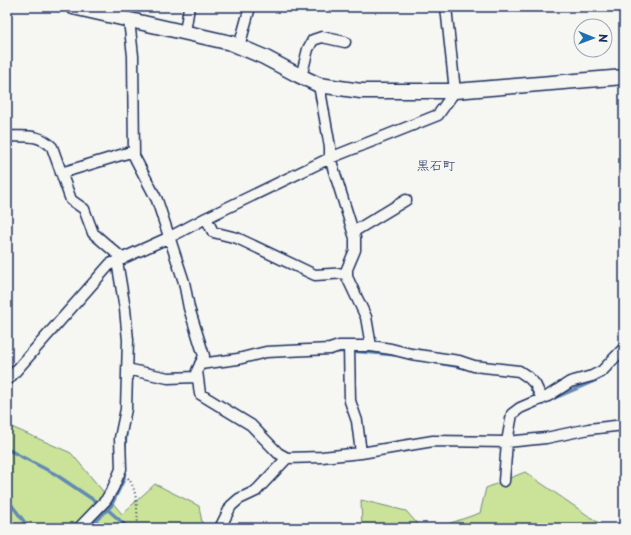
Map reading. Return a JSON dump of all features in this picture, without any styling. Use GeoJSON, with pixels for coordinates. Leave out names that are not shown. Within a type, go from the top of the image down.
{"type":"FeatureCollection","features":[{"type":"Feature","properties":{"kind":"street"},"geometry":{"type":"LineString","coordinates":[[73,7],[231,43],[264,57],[319,85],[361,91],[454,91],[624,77]]}},
{"type":"Feature","properties":{"kind":"street"},"geometry":{"type":"LineString","coordinates":[[184,32],[188,7]]}},
{"type":"Feature","properties":{"kind":"street"},"geometry":{"type":"LineString","coordinates":[[239,47],[250,7]]}},
{"type":"Feature","properties":{"kind":"street"},"geometry":{"type":"LineString","coordinates":[[7,381],[110,264],[170,237],[330,158],[438,115],[454,91],[446,7]]}},
{"type":"Feature","properties":{"kind":"street"},"geometry":{"type":"LineString","coordinates":[[129,20],[133,56],[134,156],[157,200],[184,282],[189,308],[204,356],[197,371],[200,394],[251,425],[278,453],[287,458],[322,457],[361,453],[433,441],[507,442],[546,438],[589,429],[624,425]]}},
{"type":"Feature","properties":{"kind":"street"},"geometry":{"type":"LineString","coordinates":[[301,77],[308,49],[313,40],[322,37],[345,42]]}},
{"type":"Feature","properties":{"kind":"street"},"geometry":{"type":"LineString","coordinates":[[319,85],[330,147],[330,158],[355,238],[354,250],[347,269],[347,278],[366,317],[371,346]]}},
{"type":"Feature","properties":{"kind":"street"},"geometry":{"type":"LineString","coordinates":[[7,136],[38,137],[52,147],[71,200],[84,209],[93,234],[120,260],[128,340],[126,409],[120,438],[121,469],[106,500],[79,528]]}},
{"type":"Feature","properties":{"kind":"street"},"geometry":{"type":"LineString","coordinates":[[61,173],[134,151]]}},
{"type":"Feature","properties":{"kind":"street"},"geometry":{"type":"LineString","coordinates":[[353,232],[406,200]]}},
{"type":"Feature","properties":{"kind":"street"},"geometry":{"type":"LineString","coordinates":[[206,218],[213,232],[237,238],[315,275],[347,273]]}},
{"type":"Feature","properties":{"kind":"street"},"geometry":{"type":"LineString","coordinates":[[200,364],[238,359],[266,352],[330,349],[339,346],[371,346],[459,361],[474,366],[519,371],[535,384],[542,399]]}},
{"type":"Feature","properties":{"kind":"street"},"geometry":{"type":"LineString","coordinates":[[350,346],[350,401],[357,421],[361,453]]}},
{"type":"Feature","properties":{"kind":"street"},"geometry":{"type":"LineString","coordinates":[[504,481],[507,442],[512,414],[520,408],[548,396],[570,382],[592,376],[602,370],[624,348]]}},
{"type":"Feature","properties":{"kind":"street"},"geometry":{"type":"LineString","coordinates":[[127,369],[168,378],[197,376]]}},
{"type":"Feature","properties":{"kind":"street"},"geometry":{"type":"LineString","coordinates":[[220,528],[231,506],[240,499],[256,491],[287,458]]}},
{"type":"Feature","properties":{"kind":"path"},"geometry":{"type":"LineString","coordinates":[[121,469],[131,481],[135,497],[138,528]]}},
{"type":"Feature","properties":{"kind":"green space"},"geometry":{"type":"Polygon","coordinates":[[[7,425],[71,453],[122,514],[155,484],[199,506],[203,528],[7,528],[7,425]]]}},
{"type":"Feature","properties":{"kind":"green space"},"geometry":{"type":"Polygon","coordinates":[[[525,472],[606,528],[436,528],[480,513],[486,488],[525,472]]]}},
{"type":"Feature","properties":{"kind":"green space"},"geometry":{"type":"Polygon","coordinates":[[[361,500],[406,511],[421,528],[362,528],[361,500]]]}},
{"type":"Feature","properties":{"kind":"waterway"},"geometry":{"type":"LineString","coordinates":[[334,352],[352,351],[396,355]]}},
{"type":"Feature","properties":{"kind":"waterway"},"geometry":{"type":"LineString","coordinates":[[433,362],[467,368]]}},
{"type":"Feature","properties":{"kind":"waterway"},"geometry":{"type":"LineString","coordinates":[[550,400],[599,379],[606,373]]}},
{"type":"Feature","properties":{"kind":"waterway"},"geometry":{"type":"LineString","coordinates":[[528,382],[535,396]]}},
{"type":"Feature","properties":{"kind":"waterway"},"geometry":{"type":"LineString","coordinates":[[125,448],[126,432]]}},
{"type":"Feature","properties":{"kind":"waterway"},"geometry":{"type":"LineString","coordinates":[[7,449],[55,474],[101,505]]}},
{"type":"Feature","properties":{"kind":"waterway"},"geometry":{"type":"LineString","coordinates":[[88,528],[111,506],[124,479],[124,472]]}},
{"type":"Feature","properties":{"kind":"waterway"},"geometry":{"type":"LineString","coordinates":[[7,499],[29,528]]}},
{"type":"Feature","properties":{"kind":"waterway"},"geometry":{"type":"LineString","coordinates":[[106,508],[127,528]]}},
{"type":"Feature","properties":{"kind":"district","name":"黒石町"},"geometry":{"type":"Point","coordinates":[436,164]}}]}
